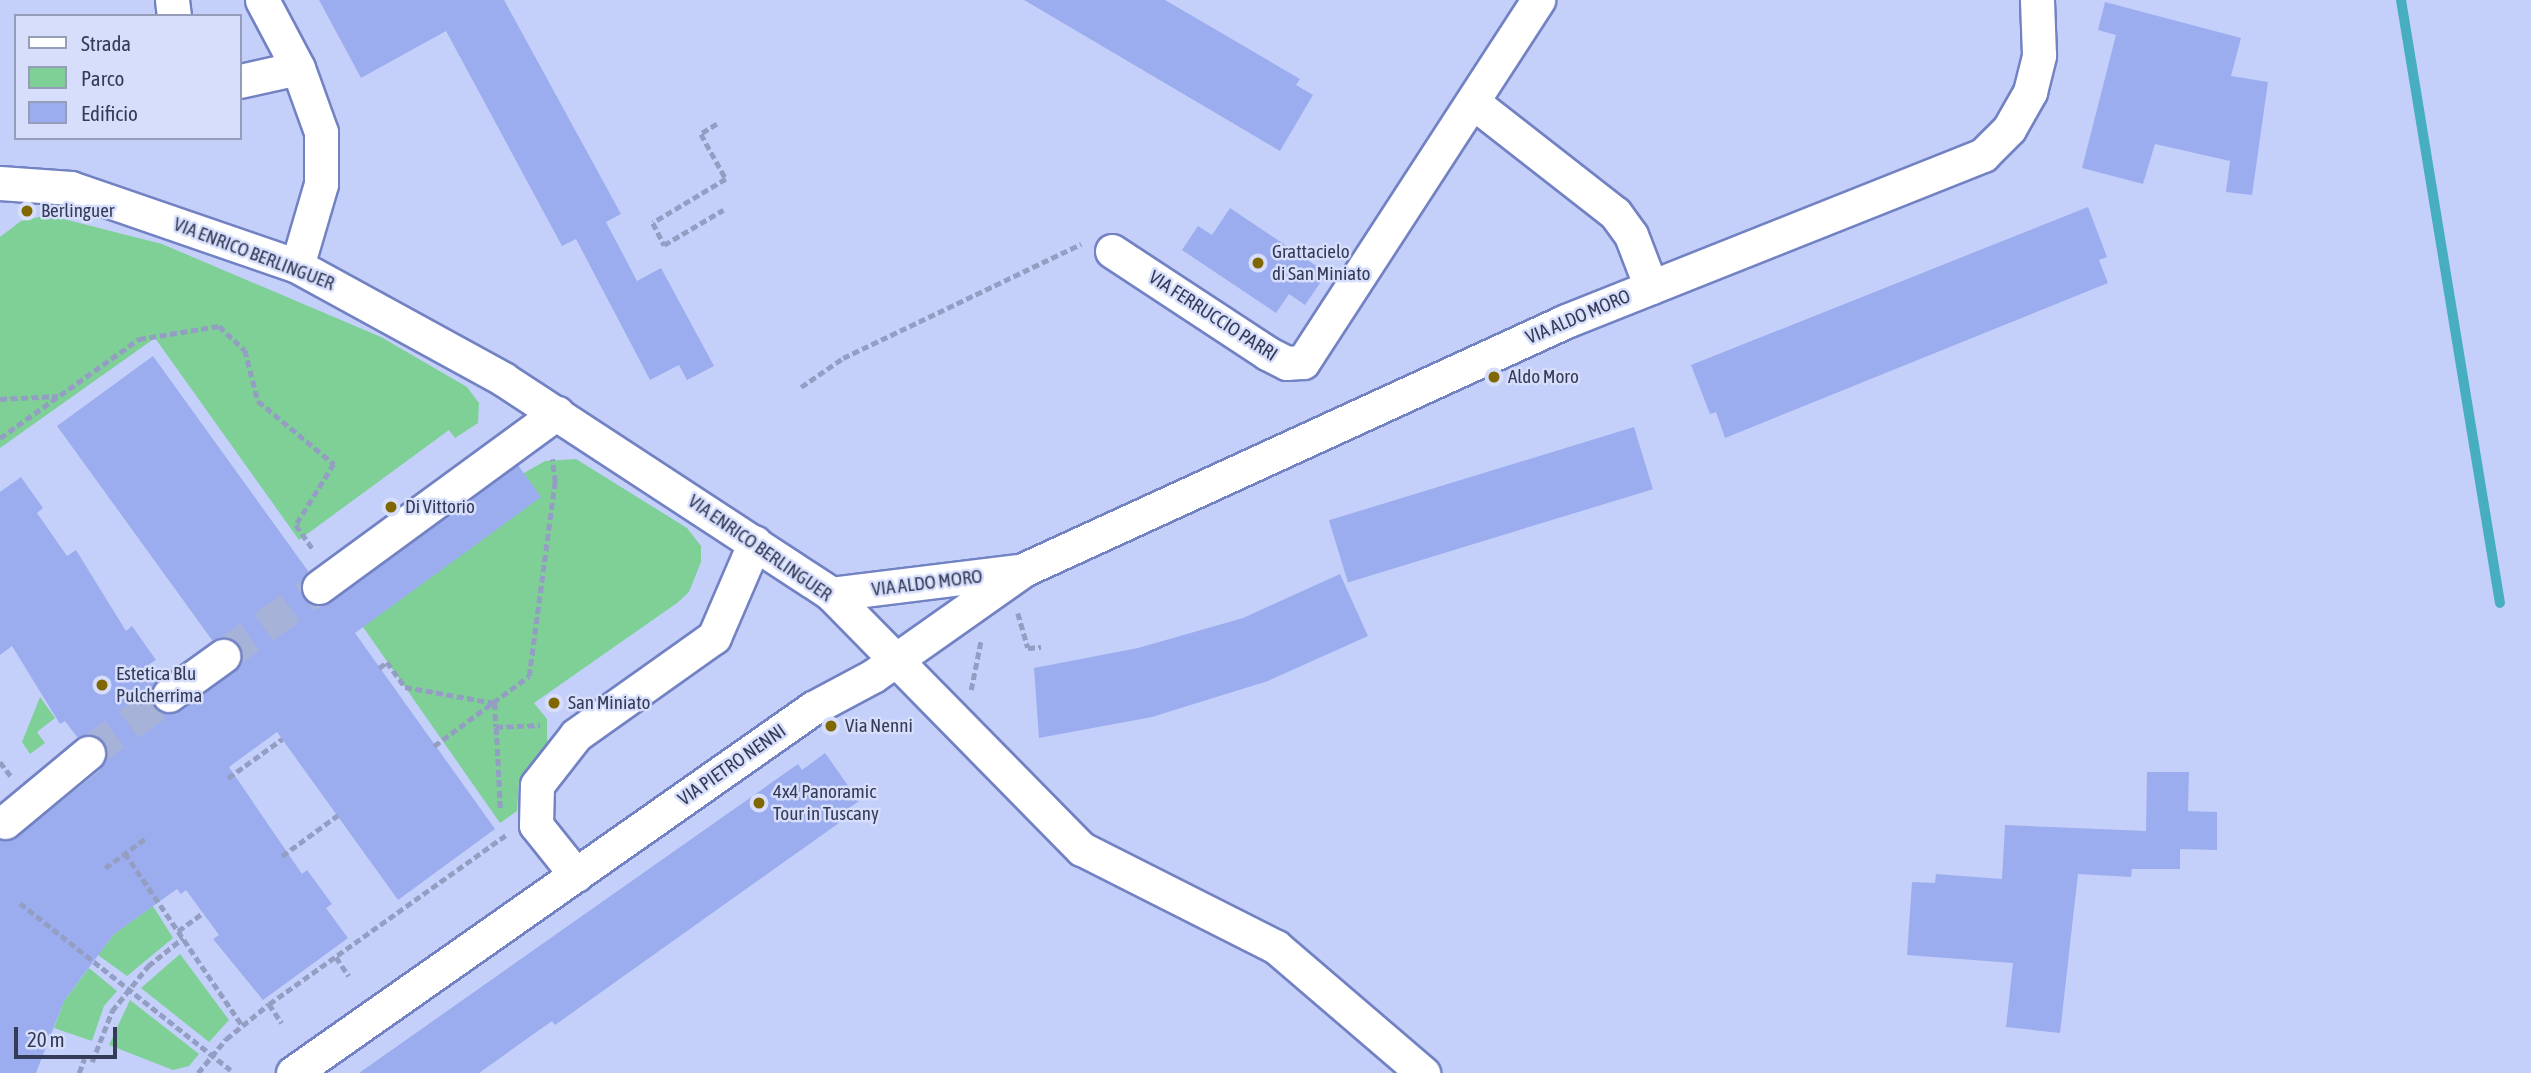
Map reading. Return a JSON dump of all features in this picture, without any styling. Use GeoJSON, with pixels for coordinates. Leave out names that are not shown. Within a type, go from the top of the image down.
{"type":"FeatureCollection","features":[{"type":"Feature","properties":{"kind":"street"},"geometry":{"type":"LineString","coordinates":[[262,0],[298,68],[318,117],[323,164],[316,208],[298,266]]}},
{"type":"Feature","properties":{"kind":"street","name":"VIA FERRUCCIO PARRI"},"geometry":{"type":"LineString","coordinates":[[1112,251],[1267,353],[1287,363],[1303,362],[1474,103],[1538,0]]}},
{"type":"Feature","properties":{"kind":"street","name":"VIA ALDO MORO"},"geometry":{"type":"LineString","coordinates":[[892,662],[1023,570],[1467,365],[1651,287],[1983,155],[2009,129],[2030,92],[2039,55],[2037,0]]}},
{"type":"Feature","properties":{"kind":"street"},"geometry":{"type":"LineString","coordinates":[[242,81],[298,68]]}},
{"type":"Feature","properties":{"kind":"street"},"geometry":{"type":"LineString","coordinates":[[1474,103],[1615,213],[1631,235],[1651,287]]}},
{"type":"Feature","properties":{"kind":"street","name":"VIA ENRICO BERLINGUER"},"geometry":{"type":"LineString","coordinates":[[4,187],[71,188],[298,266],[401,319],[557,413],[831,594],[892,662],[1082,849],[1276,947],[1423,1073]]}},
{"type":"Feature","properties":{"kind":"street"},"geometry":{"type":"LineString","coordinates":[[320,572],[557,413]]}},
{"type":"Feature","properties":{"kind":"street"},"geometry":{"type":"LineString","coordinates":[[576,875],[532,816],[537,785],[564,746],[715,637],[755,542]]}},
{"type":"Feature","properties":{"kind":"street","name":"VIA ALDO MORO"},"geometry":{"type":"LineString","coordinates":[[831,594],[1023,570]]}},
{"type":"Feature","properties":{"kind":"street"},"geometry":{"type":"LineString","coordinates":[[170,695],[223,656]]}},
{"type":"Feature","properties":{"kind":"street","name":"VIA PIETRO NENNI"},"geometry":{"type":"LineString","coordinates":[[293,1073],[813,708],[892,662]]}},
{"type":"Feature","properties":{"kind":"street"},"geometry":{"type":"LineString","coordinates":[[5,822],[88,753]]}},
{"type":"Feature","properties":{"kind":"path"},"geometry":{"type":"LineString","coordinates":[[717,124],[701,134],[726,178],[653,223],[664,245],[723,210]]}},
{"type":"Feature","properties":{"kind":"path"},"geometry":{"type":"LineString","coordinates":[[801,387],[844,358],[1088,241],[1112,251]]}},
{"type":"Feature","properties":{"kind":"path"},"geometry":{"type":"LineString","coordinates":[[0,438],[139,339],[204,326],[225,329],[245,350],[258,401],[334,464],[296,526],[320,572]]}},
{"type":"Feature","properties":{"kind":"path"},"geometry":{"type":"LineString","coordinates":[[0,400],[59,396]]}},
{"type":"Feature","properties":{"kind":"path"},"geometry":{"type":"LineString","coordinates":[[434,746],[529,676],[555,482],[552,455]]}},
{"type":"Feature","properties":{"kind":"path"},"geometry":{"type":"LineString","coordinates":[[1016,609],[1028,648],[1041,647]]}},
{"type":"Feature","properties":{"kind":"path"},"geometry":{"type":"LineString","coordinates":[[963,730],[984,628]]}},
{"type":"Feature","properties":{"kind":"path"},"geometry":{"type":"LineString","coordinates":[[379,668],[387,662],[405,687],[495,703]]}},
{"type":"Feature","properties":{"kind":"path"},"geometry":{"type":"LineString","coordinates":[[495,703],[496,727]]}},
{"type":"Feature","properties":{"kind":"path"},"geometry":{"type":"LineString","coordinates":[[228,778],[282,739]]}},
{"type":"Feature","properties":{"kind":"path"},"geometry":{"type":"LineString","coordinates":[[0,762],[14,779]]}},
{"type":"Feature","properties":{"kind":"path"},"geometry":{"type":"LineString","coordinates":[[282,856],[338,815]]}},
{"type":"Feature","properties":{"kind":"path"},"geometry":{"type":"LineString","coordinates":[[198,1073],[242,1025],[269,1004],[532,816]]}},
{"type":"Feature","properties":{"kind":"path"},"geometry":{"type":"LineString","coordinates":[[105,868],[146,838]]}},
{"type":"Feature","properties":{"kind":"path"},"geometry":{"type":"LineString","coordinates":[[125,853],[242,1025]]}},
{"type":"Feature","properties":{"kind":"path"},"geometry":{"type":"LineString","coordinates":[[20,903],[231,1070]]}},
{"type":"Feature","properties":{"kind":"path"},"geometry":{"type":"LineString","coordinates":[[178,931],[203,913]]}},
{"type":"Feature","properties":{"kind":"path"},"geometry":{"type":"LineString","coordinates":[[92,1062],[112,1011],[148,965],[183,938]]}},
{"type":"Feature","properties":{"kind":"path"},"geometry":{"type":"LineString","coordinates":[[336,957],[349,976]]}},
{"type":"Feature","properties":{"kind":"path"},"geometry":{"type":"LineString","coordinates":[[269,1004],[282,1023]]}},
{"type":"Feature","properties":{"kind":"path"},"geometry":{"type":"LineString","coordinates":[[79,1073],[84,1059]]}},
{"type":"Feature","properties":{"kind":"green space"},"geometry":{"type":"Polygon","coordinates":[[[48,215],[162,244],[381,337],[467,387],[479,403],[478,423],[455,438],[449,430],[299,540],[155,338],[0,448],[0,237],[21,221],[48,215]]]}},
{"type":"Feature","properties":{"kind":"green space"},"geometry":{"type":"Polygon","coordinates":[[[576,459],[687,528],[701,546],[701,562],[689,592],[677,603],[534,703],[547,719],[547,743],[519,780],[517,811],[500,823],[363,627],[524,473],[545,461],[576,459]]]}},
{"type":"Feature","properties":{"kind":"green space"},"geometry":{"type":"Polygon","coordinates":[[[40,697],[55,718],[37,732],[45,743],[30,754],[22,742],[40,697]]]}},
{"type":"Feature","properties":{"kind":"green space"},"geometry":{"type":"Polygon","coordinates":[[[153,906],[173,938],[127,976],[98,955],[114,934],[153,906]]]}},
{"type":"Feature","properties":{"kind":"green space"},"geometry":{"type":"Polygon","coordinates":[[[180,954],[229,1020],[209,1042],[141,988],[180,954]]]}},
{"type":"Feature","properties":{"kind":"green space"},"geometry":{"type":"Polygon","coordinates":[[[89,968],[117,991],[104,1006],[92,1041],[54,1028],[64,1001],[89,968]]]}},
{"type":"Feature","properties":{"kind":"green space"},"geometry":{"type":"Polygon","coordinates":[[[130,1000],[199,1054],[189,1066],[173,1070],[109,1045],[130,1000]]]}},
{"type":"Feature","properties":{"kind":"building"},"geometry":{"type":"Polygon","coordinates":[[[319,0],[504,0],[621,214],[606,222],[637,281],[661,268],[714,366],[687,380],[679,365],[650,380],[576,239],[562,246],[446,31],[361,78],[319,0]]]}},
{"type":"Feature","properties":{"kind":"building"},"geometry":{"type":"Polygon","coordinates":[[[1024,0],[1165,0],[1300,79],[1296,85],[1313,95],[1280,151],[1024,0]]]}},
{"type":"Feature","properties":{"kind":"building"},"geometry":{"type":"Polygon","coordinates":[[[2105,2],[2241,38],[2231,76],[2268,82],[2252,195],[2226,192],[2230,161],[2155,144],[2143,184],[2082,168],[2116,35],[2098,30],[2105,2]]]}},
{"type":"Feature","properties":{"kind":"building"},"geometry":{"type":"Polygon","coordinates":[[[2088,207],[2107,257],[2099,260],[2108,283],[1725,438],[1716,412],[1710,414],[1691,365],[2088,207]]]}},
{"type":"Feature","properties":{"kind":"building","name":"Grattacielo di San Miniato"},"geometry":{"type":"Polygon","coordinates":[[[1230,208],[1327,273],[1305,305],[1289,294],[1276,313],[1182,250],[1198,226],[1212,235],[1230,208]]]}},
{"type":"Feature","properties":{"kind":"building"},"geometry":{"type":"Polygon","coordinates":[[[153,356],[308,571],[300,590],[312,605],[330,603],[518,465],[541,497],[355,633],[495,829],[398,900],[277,732],[229,767],[302,874],[307,870],[332,904],[326,908],[348,938],[263,1000],[213,939],[219,935],[186,890],[181,894],[177,889],[114,934],[64,1001],[36,1073],[0,1073],[0,840],[17,837],[100,770],[107,750],[95,735],[77,737],[65,721],[60,724],[12,646],[0,655],[0,492],[21,477],[43,508],[37,513],[67,556],[76,550],[126,631],[132,626],[156,660],[148,665],[158,679],[150,696],[161,712],[181,711],[241,663],[238,644],[222,637],[212,640],[57,426],[153,356]]]}},
{"type":"Feature","properties":{"kind":"building"},"geometry":{"type":"Polygon","coordinates":[[[1634,427],[1653,489],[1348,582],[1329,520],[1634,427]]]}},
{"type":"Feature","properties":{"kind":"building"},"geometry":{"type":"Polygon","coordinates":[[[1340,574],[1368,636],[1268,681],[1152,717],[1039,738],[1034,668],[1138,648],[1243,618],[1340,574]]]}},
{"type":"Feature","properties":{"kind":"building"},"geometry":{"type":"Polygon","coordinates":[[[825,753],[859,801],[835,818],[839,823],[555,1025],[552,1021],[479,1073],[359,1073],[798,764],[802,770],[825,753]]]}},
{"type":"Feature","properties":{"kind":"building"},"geometry":{"type":"Polygon","coordinates":[[[2147,772],[2189,772],[2188,811],[2217,812],[2217,850],[2180,849],[2180,869],[2132,869],[2131,877],[2078,874],[2060,1033],[2006,1027],[2013,963],[1907,955],[1912,882],[1935,883],[1936,874],[2002,879],[2005,825],[2146,831],[2147,772]]]}},
{"type":"Feature","properties":{"kind":"waterway"},"geometry":{"type":"LineString","coordinates":[[2401,0],[2500,603]]}},
{"type":"Feature","properties":{"kind":"tunnel"},"geometry":{"type":"LineString","coordinates":[[223,656],[319,587]]}},
{"type":"Feature","properties":{"kind":"tunnel"},"geometry":{"type":"LineString","coordinates":[[88,753],[169,695]]}},
{"type":"Feature","properties":{"kind":"place","name":"Berlinguer"},"geometry":{"type":"Point","coordinates":[27,211]}},
{"type":"Feature","properties":{"kind":"place","name":"Grattacielo di San Miniato"},"geometry":{"type":"Point","coordinates":[1258,263]}},
{"type":"Feature","properties":{"kind":"place","name":"Aldo Moro"},"geometry":{"type":"Point","coordinates":[1494,377]}},
{"type":"Feature","properties":{"kind":"place","name":"Di Vittorio"},"geometry":{"type":"Point","coordinates":[391,507]}},
{"type":"Feature","properties":{"kind":"place","name":"Estetica Blu Pulcherrima"},"geometry":{"type":"Point","coordinates":[102,685]}},
{"type":"Feature","properties":{"kind":"place","name":"San Miniato"},"geometry":{"type":"Point","coordinates":[554,703]}},
{"type":"Feature","properties":{"kind":"place","name":"Via Nenni"},"geometry":{"type":"Point","coordinates":[831,726]}},
{"type":"Feature","properties":{"kind":"place","name":"4x4 Panoramic Tour in Tuscany"},"geometry":{"type":"Point","coordinates":[759,803]}}]}
